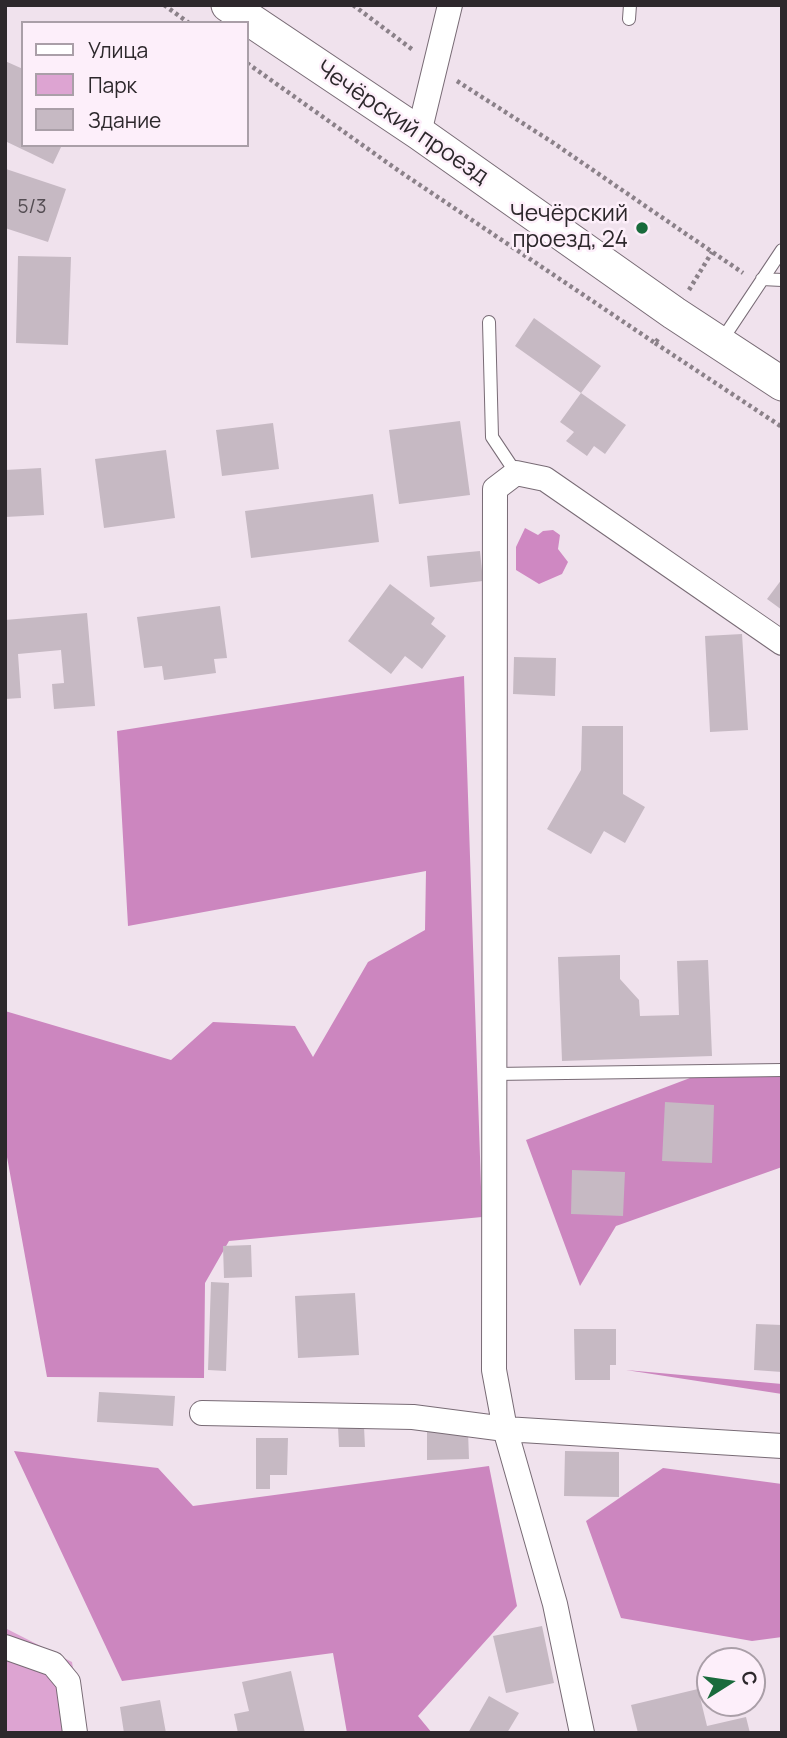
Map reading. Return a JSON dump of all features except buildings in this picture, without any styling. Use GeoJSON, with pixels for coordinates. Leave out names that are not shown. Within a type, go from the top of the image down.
{"type":"FeatureCollection","features":[{"type":"Feature","properties":{"kind":"main road","name":"Чечёрский проезд"},"geometry":{"type":"LineString","coordinates":[[229,5],[419,132],[782,384]]}},
{"type":"Feature","properties":{"kind":"street"},"geometry":{"type":"LineString","coordinates":[[419,132],[450,5]]}},
{"type":"Feature","properties":{"kind":"street"},"geometry":{"type":"LineString","coordinates":[[582,1733],[555,1604],[505,1429],[494,1370],[495,489],[516,473],[545,479],[782,643]]}},
{"type":"Feature","properties":{"kind":"street"},"geometry":{"type":"LineString","coordinates":[[202,1413],[413,1417],[505,1429],[782,1446]]}},
{"type":"Feature","properties":{"kind":"street"},"geometry":{"type":"LineString","coordinates":[[5,1647],[53,1664],[68,1682],[75,1733]]}},
{"type":"Feature","properties":{"kind":"lane"},"geometry":{"type":"LineString","coordinates":[[629,19],[630,5]]}},
{"type":"Feature","properties":{"kind":"lane"},"geometry":{"type":"LineString","coordinates":[[720,343],[782,250]]}},
{"type":"Feature","properties":{"kind":"lane"},"geometry":{"type":"LineString","coordinates":[[761,282],[782,280]]}},
{"type":"Feature","properties":{"kind":"lane"},"geometry":{"type":"LineString","coordinates":[[489,322],[492,437],[516,473]]}},
{"type":"Feature","properties":{"kind":"lane"},"geometry":{"type":"LineString","coordinates":[[494,1074],[782,1070]]}},
{"type":"Feature","properties":{"kind":"path"},"geometry":{"type":"LineString","coordinates":[[164,5],[186,21]]}},
{"type":"Feature","properties":{"kind":"path"},"geometry":{"type":"LineString","coordinates":[[353,5],[435,67],[761,282]]}},
{"type":"Feature","properties":{"kind":"path"},"geometry":{"type":"LineString","coordinates":[[248,64],[399,171]]}},
{"type":"Feature","properties":{"kind":"path"},"geometry":{"type":"LineString","coordinates":[[655,343],[782,426]]}},
{"type":"Feature","properties":{"kind":"green space"},"geometry":{"type":"Polygon","coordinates":[[[5,1628],[72,1662],[84,1733],[5,1733],[5,1628]]]}},
{"type":"Feature","properties":{"kind":"shaded area"},"geometry":{"type":"Polygon","coordinates":[[[525,528],[538,535],[543,531],[553,530],[560,535],[558,549],[568,562],[562,574],[539,584],[516,570],[516,547],[525,528]]]}},
{"type":"Feature","properties":{"kind":"shaded area"},"geometry":{"type":"Polygon","coordinates":[[[464,676],[482,1217],[229,1241],[205,1283],[204,1378],[47,1377],[5,1146],[5,1011],[171,1060],[213,1022],[295,1026],[313,1057],[368,962],[425,930],[426,871],[128,926],[117,731],[464,676]]]}},
{"type":"Feature","properties":{"kind":"shaded area"},"geometry":{"type":"Polygon","coordinates":[[[782,1076],[782,1167],[616,1226],[580,1286],[526,1140],[690,1078],[782,1076]]]}},
{"type":"Feature","properties":{"kind":"shaded area"},"geometry":{"type":"Polygon","coordinates":[[[626,1370],[782,1384],[782,1394],[626,1370]]]}},
{"type":"Feature","properties":{"kind":"shaded area"},"geometry":{"type":"Polygon","coordinates":[[[14,1451],[158,1468],[193,1506],[489,1466],[517,1606],[418,1716],[432,1733],[347,1733],[333,1653],[122,1681],[14,1451]]]}},
{"type":"Feature","properties":{"kind":"shaded area"},"geometry":{"type":"Polygon","coordinates":[[[663,1468],[782,1484],[782,1637],[752,1641],[621,1618],[586,1521],[663,1468]]]}},
{"type":"Feature","properties":{"kind":"place","name":"Чечёрский проезд, 24"},"geometry":{"type":"Point","coordinates":[642,228]}}]}
